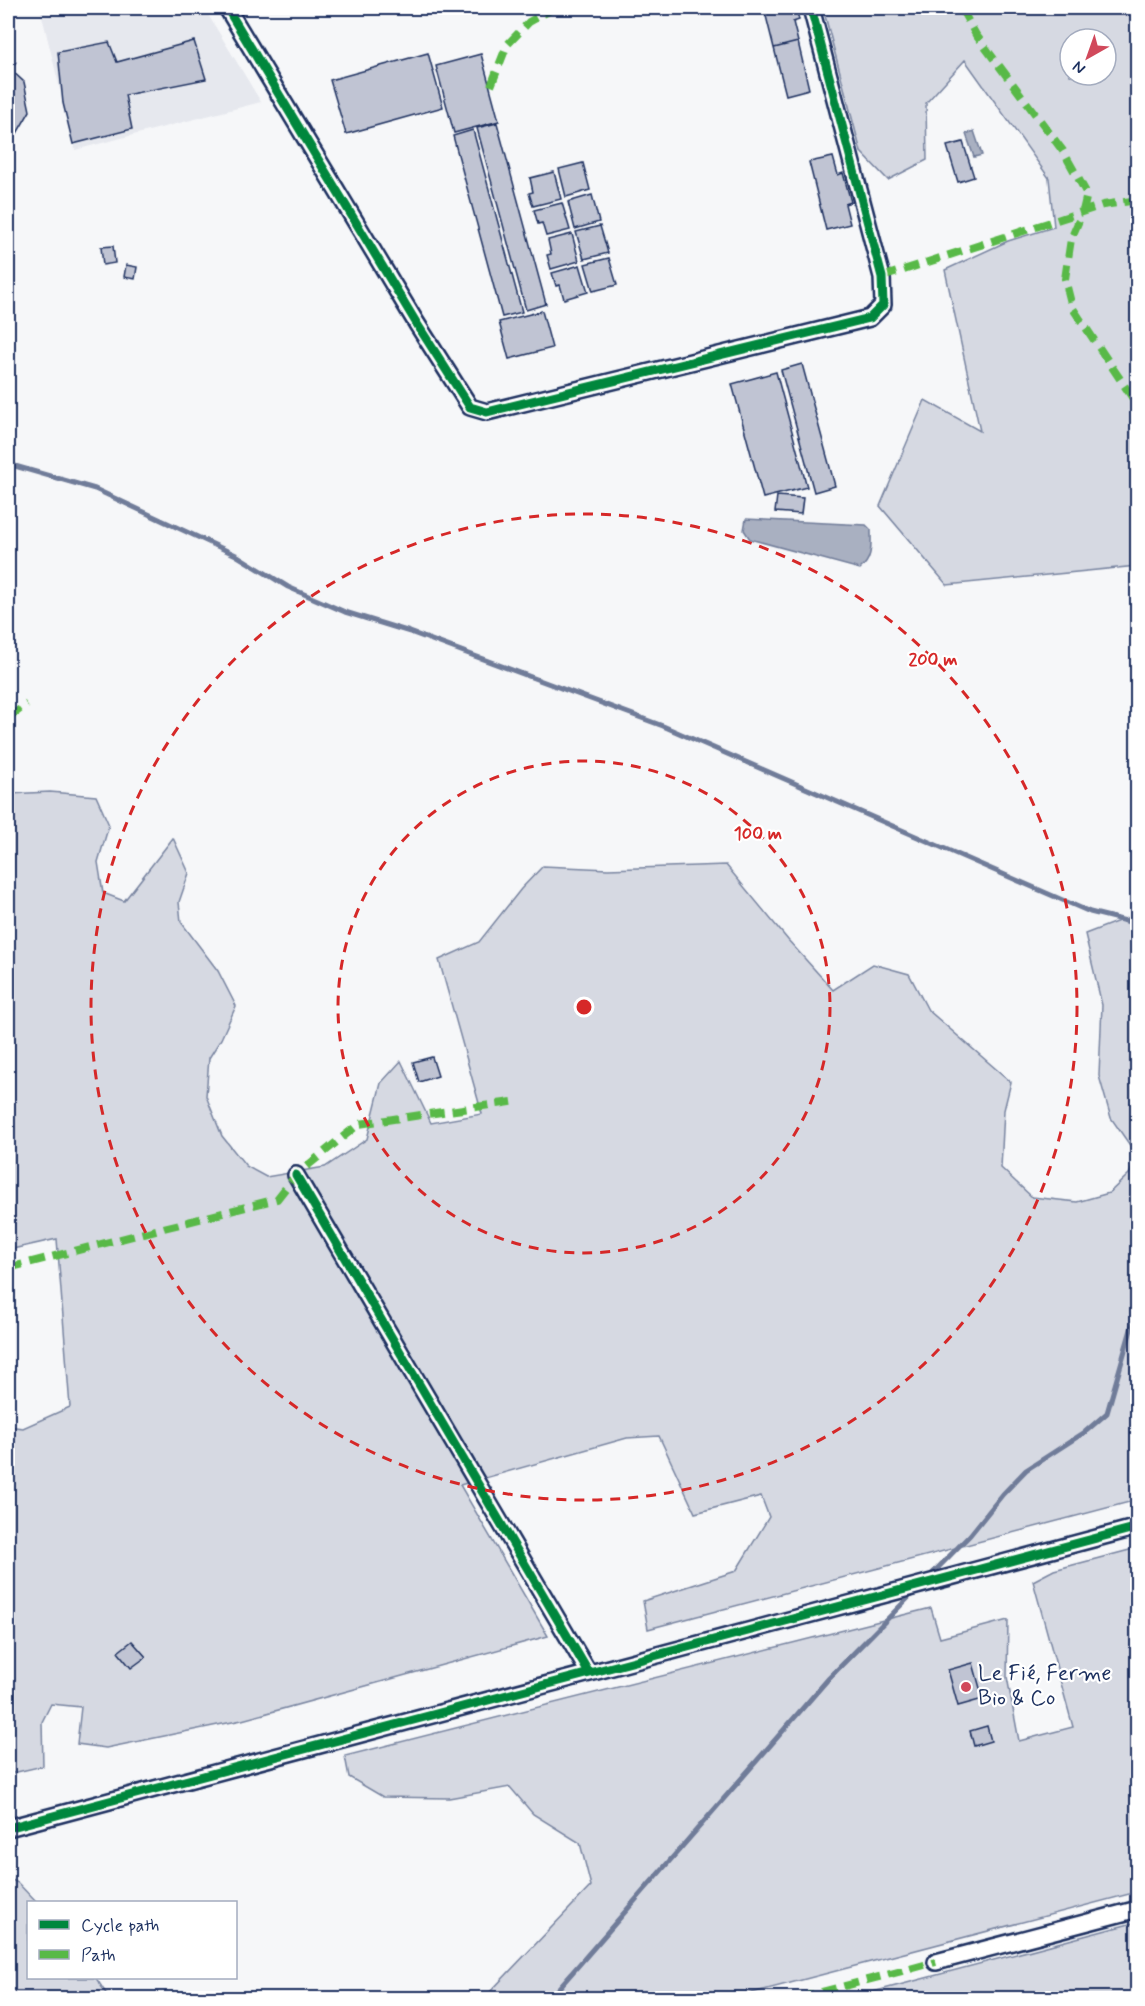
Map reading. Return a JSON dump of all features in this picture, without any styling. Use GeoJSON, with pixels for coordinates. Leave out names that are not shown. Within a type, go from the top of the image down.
{"type":"FeatureCollection","features":[{"type":"Feature","properties":{"kind":"street"},"geometry":{"type":"LineString","coordinates":[[227,8],[417,324],[470,407],[487,412],[870,318],[883,305],[882,277],[811,8]]}},
{"type":"Feature","properties":{"kind":"street"},"geometry":{"type":"LineString","coordinates":[[296,1175],[589,1673]]}},
{"type":"Feature","properties":{"kind":"street"},"geometry":{"type":"LineString","coordinates":[[8,1828],[1137,1527]]}},
{"type":"Feature","properties":{"kind":"street"},"geometry":{"type":"LineString","coordinates":[[936,1962],[1137,1909]]}},
{"type":"Feature","properties":{"kind":"shaded area"},"geometry":{"type":"Polygon","coordinates":[[[40,8],[204,8],[261,102],[75,150],[40,8]]]}},
{"type":"Feature","properties":{"kind":"shaded area"},"geometry":{"type":"Polygon","coordinates":[[[823,8],[1137,8],[1137,566],[947,585],[880,506],[925,400],[980,431],[945,270],[1008,241],[1054,227],[1049,178],[965,60],[926,103],[927,160],[888,180],[861,152],[823,8]]]}},
{"type":"Feature","properties":{"kind":"shaded area"},"geometry":{"type":"Polygon","coordinates":[[[50,792],[96,796],[109,825],[98,862],[103,893],[124,901],[173,838],[189,873],[179,902],[181,922],[218,971],[236,1006],[221,1039],[209,1058],[206,1096],[222,1136],[246,1166],[266,1177],[325,1167],[367,1139],[381,1083],[401,1061],[431,1123],[482,1114],[439,960],[479,942],[521,889],[543,866],[608,869],[726,865],[833,990],[873,964],[909,974],[928,1010],[1011,1082],[1004,1110],[1001,1168],[1032,1197],[1077,1202],[1109,1193],[1130,1173],[1136,1154],[1111,1118],[1099,1076],[1102,1005],[1085,934],[1137,914],[1137,1500],[648,1629],[643,1601],[736,1571],[769,1517],[761,1496],[695,1513],[659,1436],[627,1438],[460,1485],[548,1636],[242,1720],[106,1748],[77,1744],[81,1707],[51,1704],[42,1722],[43,1766],[8,1774],[8,1426],[23,1428],[70,1407],[57,1239],[8,1250],[8,794],[50,792]]]}},
{"type":"Feature","properties":{"kind":"shaded area"},"geometry":{"type":"Polygon","coordinates":[[[1137,1548],[1137,1892],[733,1998],[476,1998],[487,1995],[591,1886],[580,1843],[533,1814],[510,1787],[449,1798],[383,1797],[349,1777],[345,1756],[931,1608],[940,1638],[1008,1620],[1007,1677],[1019,1741],[1073,1727],[1033,1581],[1054,1570],[1137,1548]]]}},
{"type":"Feature","properties":{"kind":"shaded area"},"geometry":{"type":"Polygon","coordinates":[[[8,1878],[18,1883],[35,1901],[27,1901],[27,1979],[97,1979],[109,1998],[8,1998],[8,1878]]]}},
{"type":"Feature","properties":{"kind":"shaded area"},"geometry":{"type":"Polygon","coordinates":[[[1137,1922],[1137,1998],[850,1998],[1137,1922]]]}},
{"type":"Feature","properties":{"kind":"water"},"geometry":{"type":"Polygon","coordinates":[[[974,131],[982,155],[974,157],[966,134],[974,131]]]}},
{"type":"Feature","properties":{"kind":"water"},"geometry":{"type":"Polygon","coordinates":[[[746,519],[866,525],[871,530],[869,556],[860,569],[750,539],[744,530],[746,519]]]}},
{"type":"Feature","properties":{"kind":"building"},"geometry":{"type":"Polygon","coordinates":[[[764,8],[796,8],[799,20],[793,22],[798,42],[774,48],[764,8]]]}},
{"type":"Feature","properties":{"kind":"building"},"geometry":{"type":"Polygon","coordinates":[[[194,41],[206,79],[125,95],[132,129],[73,144],[63,103],[58,52],[109,42],[117,62],[194,41]]]}},
{"type":"Feature","properties":{"kind":"building"},"geometry":{"type":"Polygon","coordinates":[[[798,42],[809,89],[786,95],[774,48],[798,42]]]}},
{"type":"Feature","properties":{"kind":"building"},"geometry":{"type":"Polygon","coordinates":[[[428,53],[443,107],[346,134],[330,80],[428,53]]]}},
{"type":"Feature","properties":{"kind":"building"},"geometry":{"type":"Polygon","coordinates":[[[481,54],[499,121],[454,133],[436,66],[481,54]]]}},
{"type":"Feature","properties":{"kind":"building"},"geometry":{"type":"Polygon","coordinates":[[[15,63],[10,69],[24,82],[30,111],[12,142],[8,144],[8,65],[15,63]]]}},
{"type":"Feature","properties":{"kind":"building"},"geometry":{"type":"Polygon","coordinates":[[[497,123],[546,304],[526,310],[477,128],[497,123]]]}},
{"type":"Feature","properties":{"kind":"building"},"geometry":{"type":"Polygon","coordinates":[[[473,130],[522,312],[502,317],[453,136],[473,130]]]}},
{"type":"Feature","properties":{"kind":"building"},"geometry":{"type":"Polygon","coordinates":[[[963,142],[974,177],[958,182],[947,146],[963,142]]]}},
{"type":"Feature","properties":{"kind":"building"},"geometry":{"type":"Polygon","coordinates":[[[833,157],[838,175],[843,173],[851,202],[845,204],[850,224],[826,230],[809,162],[833,157]]]}},
{"type":"Feature","properties":{"kind":"building"},"geometry":{"type":"Polygon","coordinates":[[[583,163],[590,190],[566,197],[559,169],[583,163]]]}},
{"type":"Feature","properties":{"kind":"building"},"geometry":{"type":"Polygon","coordinates":[[[554,172],[561,199],[533,206],[529,193],[533,192],[530,178],[554,172]]]}},
{"type":"Feature","properties":{"kind":"building"},"geometry":{"type":"Polygon","coordinates":[[[592,195],[599,222],[575,229],[568,202],[592,195]]]}},
{"type":"Feature","properties":{"kind":"building"},"geometry":{"type":"Polygon","coordinates":[[[562,203],[570,230],[546,236],[542,223],[538,224],[534,210],[562,203]]]}},
{"type":"Feature","properties":{"kind":"building"},"geometry":{"type":"Polygon","coordinates":[[[600,226],[608,253],[584,259],[576,232],[600,226]]]}},
{"type":"Feature","properties":{"kind":"building"},"geometry":{"type":"Polygon","coordinates":[[[572,234],[579,261],[551,269],[547,255],[551,254],[548,240],[572,234]]]}},
{"type":"Feature","properties":{"kind":"building"},"geometry":{"type":"Polygon","coordinates":[[[113,246],[115,263],[103,265],[101,247],[113,246]]]}},
{"type":"Feature","properties":{"kind":"building"},"geometry":{"type":"Polygon","coordinates":[[[609,258],[617,285],[593,291],[585,264],[609,258]]]}},
{"type":"Feature","properties":{"kind":"building"},"geometry":{"type":"Polygon","coordinates":[[[126,265],[137,267],[135,279],[124,277],[126,265]]]}},
{"type":"Feature","properties":{"kind":"building"},"geometry":{"type":"Polygon","coordinates":[[[580,265],[588,292],[564,299],[560,285],[556,286],[552,273],[580,265]]]}},
{"type":"Feature","properties":{"kind":"building"},"geometry":{"type":"Polygon","coordinates":[[[542,311],[552,348],[509,359],[499,322],[542,311]]]}},
{"type":"Feature","properties":{"kind":"building"},"geometry":{"type":"Polygon","coordinates":[[[802,364],[835,486],[814,492],[781,370],[802,364]]]}},
{"type":"Feature","properties":{"kind":"building"},"geometry":{"type":"Polygon","coordinates":[[[776,372],[807,487],[763,498],[732,384],[776,372]]]}},
{"type":"Feature","properties":{"kind":"building"},"geometry":{"type":"Polygon","coordinates":[[[777,496],[803,498],[801,514],[775,512],[777,496]]]}},
{"type":"Feature","properties":{"kind":"building"},"geometry":{"type":"Polygon","coordinates":[[[432,1057],[438,1076],[419,1082],[413,1062],[432,1057]]]}},
{"type":"Feature","properties":{"kind":"building"},"geometry":{"type":"Polygon","coordinates":[[[132,1641],[146,1657],[131,1668],[118,1652],[132,1641]]]}},
{"type":"Feature","properties":{"kind":"building"},"geometry":{"type":"Polygon","coordinates":[[[973,1663],[983,1699],[958,1706],[948,1670],[973,1663]]]}},
{"type":"Feature","properties":{"kind":"building"},"geometry":{"type":"Polygon","coordinates":[[[987,1726],[991,1741],[974,1746],[970,1731],[987,1726]]]}},
{"type":"Feature","properties":{"kind":"waterway"},"geometry":{"type":"LineString","coordinates":[[8,464],[95,489],[236,555],[288,587],[345,612],[410,632],[663,726],[1090,912],[1138,924]]}},
{"type":"Feature","properties":{"kind":"waterway"},"geometry":{"type":"LineString","coordinates":[[928,1578],[970,1535],[1026,1470],[1085,1432],[1107,1413],[1138,1305]]}},
{"type":"Feature","properties":{"kind":"waterway"},"geometry":{"type":"LineString","coordinates":[[550,1998],[829,1678],[915,1591]]}},
{"type":"Feature","properties":{"kind":"marked path"},"geometry":{"type":"LineString","coordinates":[[491,86],[507,45],[529,22],[554,8]]}},
{"type":"Feature","properties":{"kind":"marked path"},"geometry":{"type":"LineString","coordinates":[[961,8],[976,35],[1063,151],[1087,194],[1083,211],[1071,239],[1065,279],[1072,307],[1138,406]]}},
{"type":"Feature","properties":{"kind":"marked path"},"geometry":{"type":"LineString","coordinates":[[882,277],[1103,205],[1138,200]]}},
{"type":"Feature","properties":{"kind":"marked path"},"geometry":{"type":"LineString","coordinates":[[8,718],[27,704]]}},
{"type":"Feature","properties":{"kind":"marked path"},"geometry":{"type":"LineString","coordinates":[[8,1268],[277,1199],[296,1175],[359,1124],[518,1101]]}},
{"type":"Feature","properties":{"kind":"marked path"},"geometry":{"type":"LineString","coordinates":[[799,1998],[936,1962]]}},
{"type":"Feature","properties":{"kind":"cycle path"},"geometry":{"type":"LineString","coordinates":[[227,8],[417,324],[470,407],[487,412],[870,318],[883,305],[882,277],[811,8]]}},
{"type":"Feature","properties":{"kind":"cycle path"},"geometry":{"type":"LineString","coordinates":[[296,1175],[589,1673]]}},
{"type":"Feature","properties":{"kind":"cycle path"},"geometry":{"type":"LineString","coordinates":[[8,1828],[1138,1527]]}},
{"type":"Feature","properties":{"kind":"place","name":"Le Fié, Ferme Bio & Co"},"geometry":{"type":"Point","coordinates":[966,1687]}}]}
